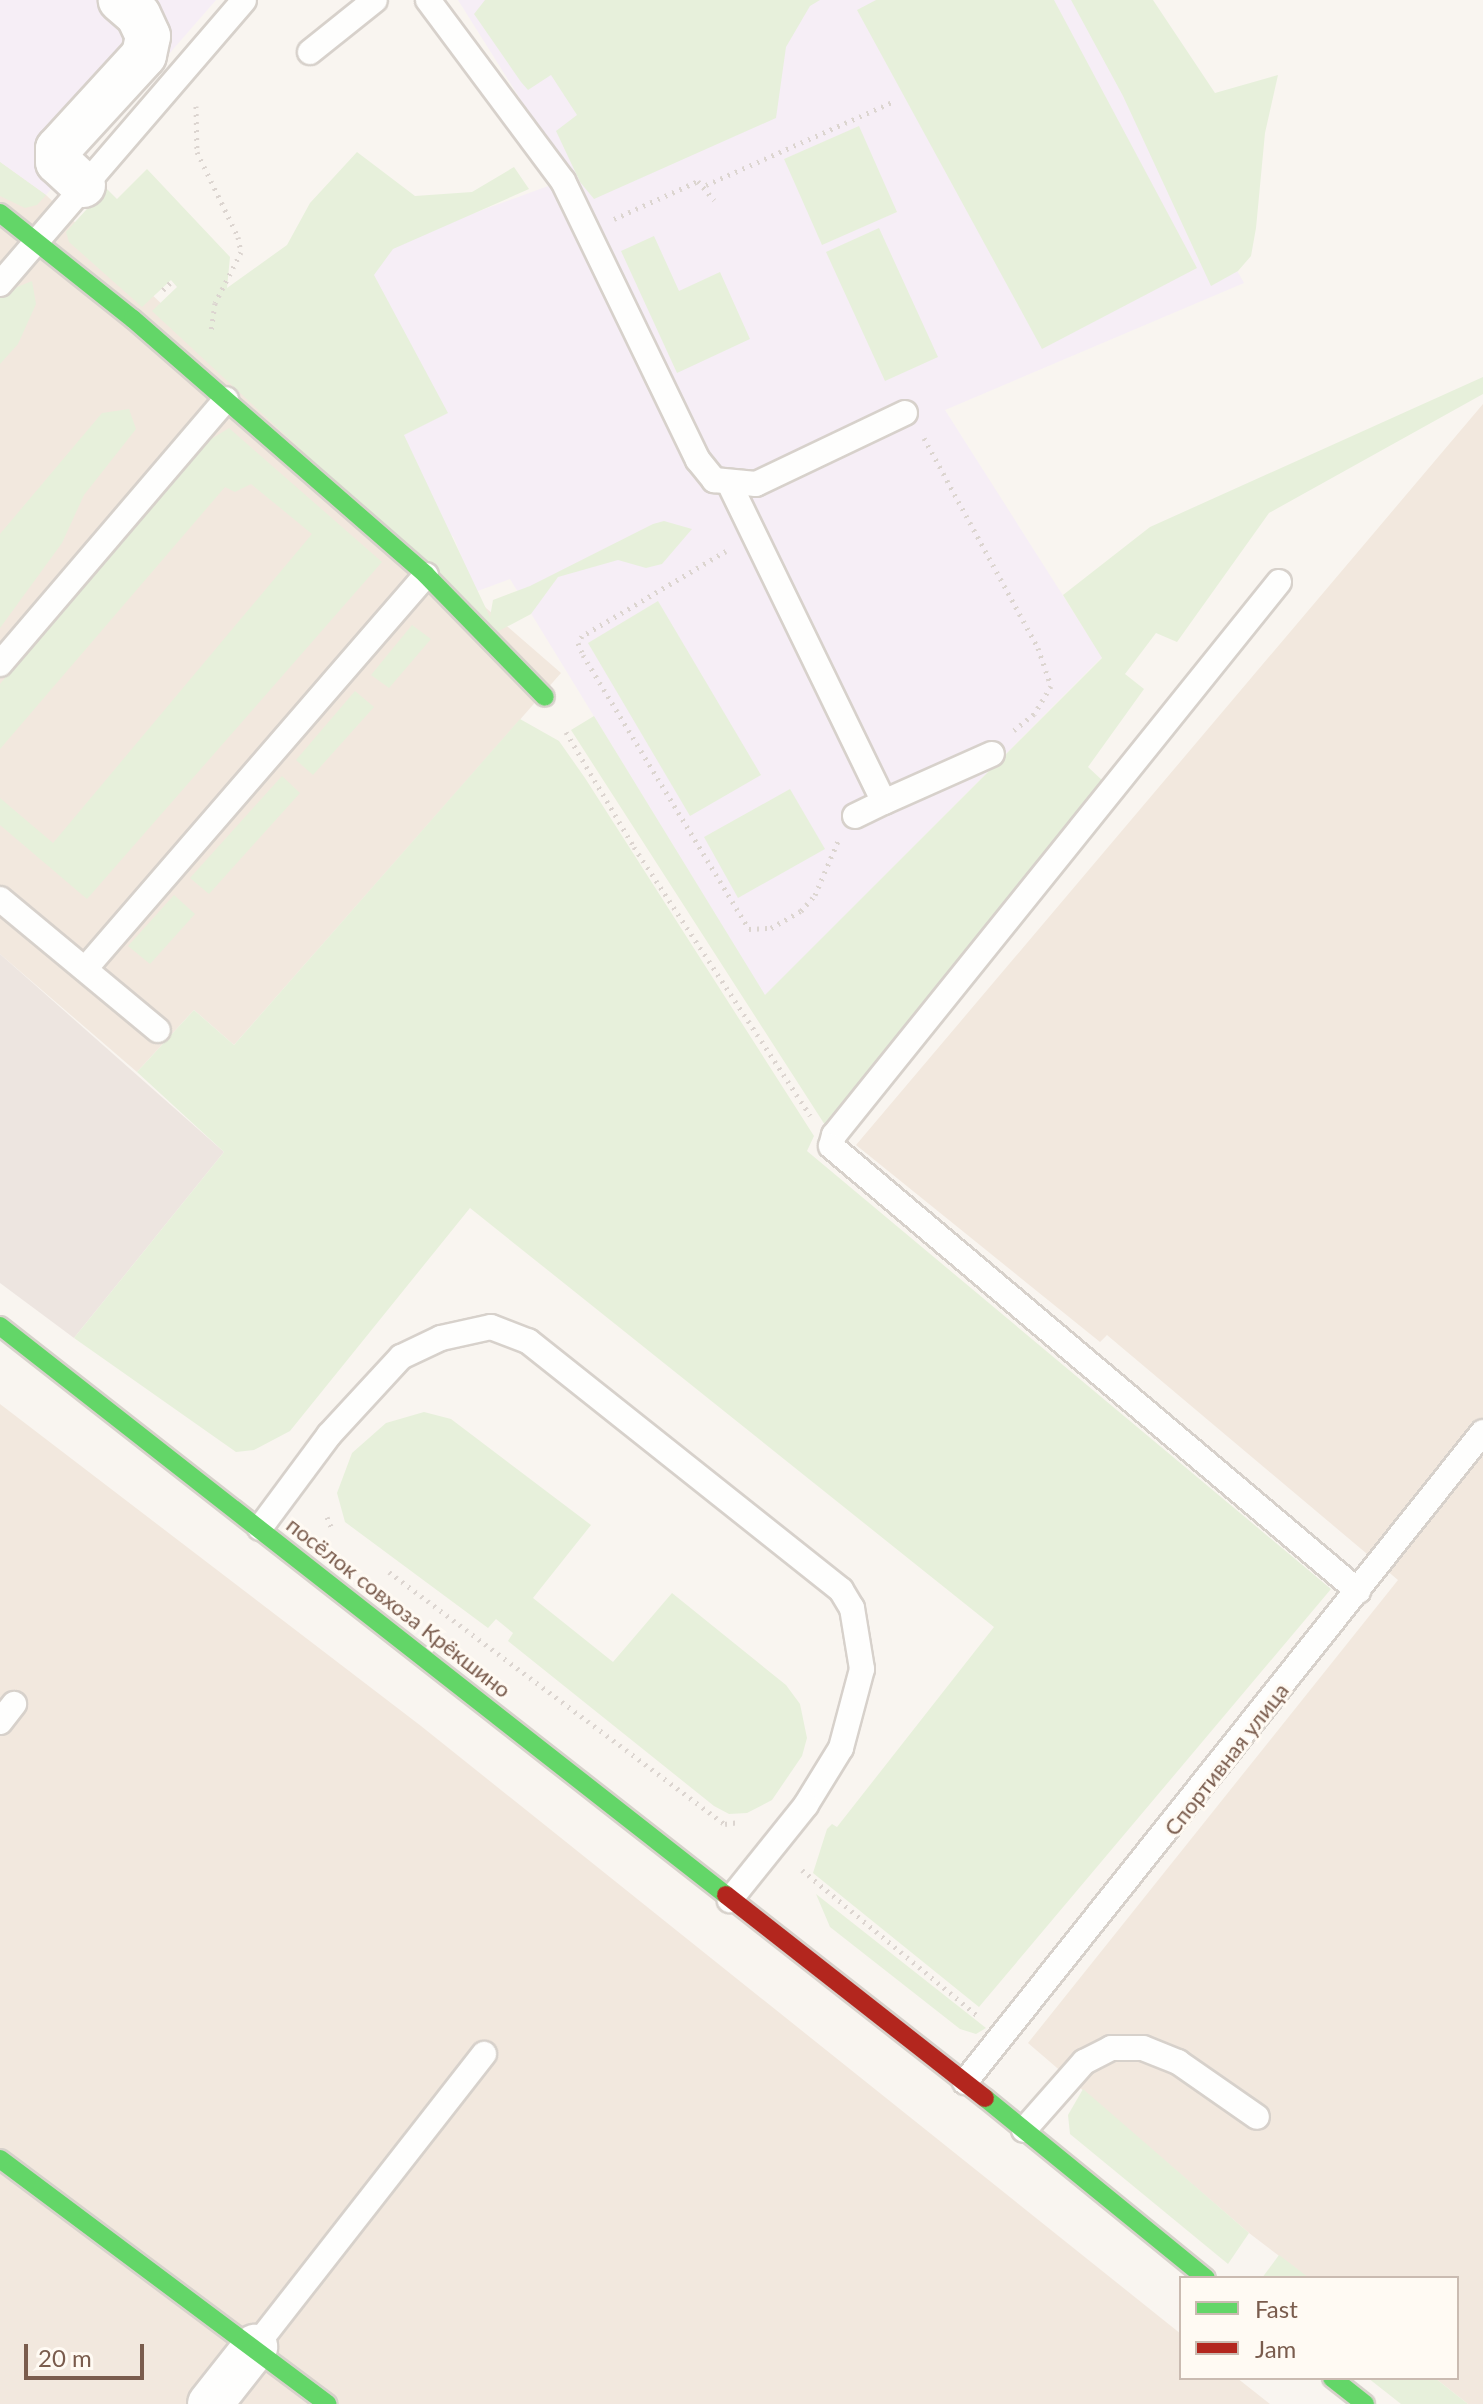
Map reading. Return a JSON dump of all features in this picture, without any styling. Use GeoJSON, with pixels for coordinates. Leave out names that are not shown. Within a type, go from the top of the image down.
{"type":"FeatureCollection","features":[{"type":"Feature","properties":{"kind":"street"},"geometry":{"type":"LineString","coordinates":[[83,185],[58,162],[58,149],[144,55],[148,36],[138,15],[121,0]]}},
{"type":"Feature","properties":{"kind":"street"},"geometry":{"type":"LineString","coordinates":[[0,213],[205,380],[426,575],[545,697]]}},
{"type":"Feature","properties":{"kind":"street","name":"посёлок совхоза Крёкшино"},"geometry":{"type":"LineString","coordinates":[[0,1326],[965,2082],[1204,2276]]}},
{"type":"Feature","properties":{"kind":"street"},"geometry":{"type":"LineString","coordinates":[[0,2159],[255,2347],[327,2404]]}},
{"type":"Feature","properties":{"kind":"street"},"geometry":{"type":"LineString","coordinates":[[210,2404],[255,2347]]}},
{"type":"Feature","properties":{"kind":"street"},"geometry":{"type":"LineString","coordinates":[[1335,2380],[1365,2404]]}},
{"type":"Feature","properties":{"kind":"lane"},"geometry":{"type":"LineString","coordinates":[[0,284],[244,0]]}},
{"type":"Feature","properties":{"kind":"lane"},"geometry":{"type":"LineString","coordinates":[[310,52],[375,0]]}},
{"type":"Feature","properties":{"kind":"lane"},"geometry":{"type":"LineString","coordinates":[[428,0],[563,181],[698,460],[714,480],[730,485],[756,484],[905,413]]}},
{"type":"Feature","properties":{"kind":"lane"},"geometry":{"type":"LineString","coordinates":[[0,664],[226,399]]}},
{"type":"Feature","properties":{"kind":"lane"},"geometry":{"type":"LineString","coordinates":[[730,485],[884,802]]}},
{"type":"Feature","properties":{"kind":"lane"},"geometry":{"type":"LineString","coordinates":[[85,969],[426,575]]}},
{"type":"Feature","properties":{"kind":"lane"},"geometry":{"type":"LineString","coordinates":[[1279,582],[834,1135],[831,1146],[1358,1591]]}},
{"type":"Feature","properties":{"kind":"lane"},"geometry":{"type":"LineString","coordinates":[[855,816],[992,754]]}},
{"type":"Feature","properties":{"kind":"lane"},"geometry":{"type":"LineString","coordinates":[[0,899],[158,1030]]}},
{"type":"Feature","properties":{"kind":"lane"},"geometry":{"type":"LineString","coordinates":[[260,1528],[338,1425],[401,1357],[441,1338],[491,1327],[540,1351],[841,1590],[855,1617],[862,1669],[841,1748],[806,1805],[730,1900]]}},
{"type":"Feature","properties":{"kind":"lane","name":"Спортивная улица"},"geometry":{"type":"LineString","coordinates":[[965,2082],[1483,1432]]}},
{"type":"Feature","properties":{"kind":"lane"},"geometry":{"type":"LineString","coordinates":[[1024,2130],[1084,2062],[1111,2048],[1143,2048],[1178,2062],[1257,2117]]}},
{"type":"Feature","properties":{"kind":"lane"},"geometry":{"type":"LineString","coordinates":[[255,2347],[484,2054]]}},
{"type":"Feature","properties":{"kind":"path"},"geometry":{"type":"LineString","coordinates":[[204,45],[194,120],[197,152],[238,237],[241,252],[215,303],[205,380]]}},
{"type":"Feature","properties":{"kind":"path"},"geometry":{"type":"LineString","coordinates":[[588,231],[692,183],[706,185],[895,101]]}},
{"type":"Feature","properties":{"kind":"path"},"geometry":{"type":"LineString","coordinates":[[706,185],[714,200]]}},
{"type":"Feature","properties":{"kind":"path"},"geometry":{"type":"LineString","coordinates":[[905,413],[915,423],[1038,648],[1051,686],[1034,714],[992,754]]}},
{"type":"Feature","properties":{"kind":"path"},"geometry":{"type":"LineString","coordinates":[[754,534],[578,643],[749,929],[771,928],[801,911],[815,895],[841,831],[855,816]]}},
{"type":"Feature","properties":{"kind":"path"},"geometry":{"type":"LineString","coordinates":[[545,697],[642,860],[831,1146]]}},
{"type":"Feature","properties":{"kind":"path"},"geometry":{"type":"LineString","coordinates":[[327,1517],[344,1539]]}},
{"type":"Feature","properties":{"kind":"path"},"geometry":{"type":"LineString","coordinates":[[382,1567],[725,1824],[739,1822]]}},
{"type":"Feature","properties":{"kind":"path"},"geometry":{"type":"LineString","coordinates":[[802,1870],[980,2019]]}},
{"type":"Feature","properties":{"kind":"shaded area"},"geometry":{"type":"Polygon","coordinates":[[[0,0],[216,0],[46,195],[0,162],[0,0]]]}},
{"type":"Feature","properties":{"kind":"shaded area"},"geometry":{"type":"Polygon","coordinates":[[[458,0],[1088,0],[1244,283],[945,410],[1102,657],[765,996],[510,579],[475,592],[454,538],[233,301],[570,178],[458,0]]]}},
{"type":"Feature","properties":{"kind":"shaded area"},"geometry":{"type":"Polygon","coordinates":[[[0,162],[46,195],[471,595],[561,673],[234,1045],[194,1010],[137,1072],[0,954],[0,162]]]}},
{"type":"Feature","properties":{"kind":"shaded area"},"geometry":{"type":"Polygon","coordinates":[[[1483,404],[1483,2404],[1468,2404],[1438,2380],[1459,2380],[1459,2276],[1305,2276],[1249,2233],[1028,2043],[1398,1580],[1107,1335],[1100,1342],[856,1145],[1483,404]]]}},
{"type":"Feature","properties":{"kind":"shaded area"},"geometry":{"type":"Polygon","coordinates":[[[0,954],[224,1152],[74,1338],[0,1283],[0,954]]]}},
{"type":"Feature","properties":{"kind":"shaded area"},"geometry":{"type":"Polygon","coordinates":[[[0,1404],[421,1726],[1179,2332],[1179,2380],[1240,2380],[1270,2404],[0,2404],[0,1404]]]}},
{"type":"Feature","properties":{"kind":"green space"},"geometry":{"type":"Polygon","coordinates":[[[485,0],[820,0],[810,6],[786,47],[776,118],[594,199],[580,182],[556,131],[577,115],[551,75],[528,90],[521,82],[474,14],[485,0]]]}},
{"type":"Feature","properties":{"kind":"green space"},"geometry":{"type":"Polygon","coordinates":[[[876,0],[1054,0],[1197,268],[1042,349],[857,10],[876,0]]]}},
{"type":"Feature","properties":{"kind":"green space"},"geometry":{"type":"Polygon","coordinates":[[[1071,0],[1153,0],[1215,93],[1278,75],[1265,133],[1251,256],[1238,271],[1211,286],[1123,96],[1071,0]]]}},
{"type":"Feature","properties":{"kind":"green space"},"geometry":{"type":"Polygon","coordinates":[[[859,126],[897,212],[822,245],[784,159],[859,126]]]}},
{"type":"Feature","properties":{"kind":"green space"},"geometry":{"type":"Polygon","coordinates":[[[357,152],[415,196],[472,192],[514,167],[529,189],[393,249],[374,275],[448,413],[404,435],[490,617],[493,600],[530,586],[653,524],[664,521],[692,529],[662,564],[646,568],[618,560],[558,577],[531,614],[497,632],[152,311],[177,287],[171,280],[142,307],[69,242],[66,232],[106,188],[117,199],[147,169],[230,257],[227,288],[287,245],[310,203],[357,152]]]}},
{"type":"Feature","properties":{"kind":"green space"},"geometry":{"type":"Polygon","coordinates":[[[0,162],[46,195],[37,205],[25,208],[0,196],[0,162]]]}},
{"type":"Feature","properties":{"kind":"green space"},"geometry":{"type":"Polygon","coordinates":[[[879,228],[938,357],[885,381],[826,252],[879,228]]]}},
{"type":"Feature","properties":{"kind":"green space"},"geometry":{"type":"Polygon","coordinates":[[[654,236],[679,291],[720,272],[750,339],[677,373],[621,251],[654,236]]]}},
{"type":"Feature","properties":{"kind":"green space"},"geometry":{"type":"Polygon","coordinates":[[[32,281],[36,304],[18,344],[0,364],[0,294],[32,281]]]}},
{"type":"Feature","properties":{"kind":"green space"},"geometry":{"type":"Polygon","coordinates":[[[1483,377],[1483,394],[1269,513],[1177,642],[1156,633],[1125,674],[1144,689],[1088,767],[1104,782],[825,1125],[571,730],[594,716],[765,995],[1102,658],[1063,595],[1150,527],[1483,377]]]}},
{"type":"Feature","properties":{"kind":"green space"},"geometry":{"type":"Polygon","coordinates":[[[129,409],[136,429],[84,495],[62,543],[0,628],[0,534],[102,413],[129,409]]]}},
{"type":"Feature","properties":{"kind":"green space"},"geometry":{"type":"Polygon","coordinates":[[[229,428],[382,562],[87,899],[0,825],[0,798],[53,843],[312,534],[251,484],[235,492],[225,487],[0,749],[0,684],[200,446],[229,428]]]}},
{"type":"Feature","properties":{"kind":"green space"},"geometry":{"type":"Polygon","coordinates":[[[658,601],[761,775],[690,816],[588,643],[658,601]]]}},
{"type":"Feature","properties":{"kind":"green space"},"geometry":{"type":"Polygon","coordinates":[[[412,625],[431,639],[389,688],[371,675],[412,625]]]}},
{"type":"Feature","properties":{"kind":"green space"},"geometry":{"type":"Polygon","coordinates":[[[355,691],[374,707],[313,775],[296,760],[355,691]]]}},
{"type":"Feature","properties":{"kind":"green space"},"geometry":{"type":"Polygon","coordinates":[[[520,719],[559,741],[585,778],[814,1136],[807,1151],[1331,1589],[979,2007],[813,1873],[827,1829],[832,1824],[837,1827],[994,1627],[470,1208],[290,1431],[254,1450],[236,1452],[74,1338],[224,1152],[137,1072],[194,1010],[234,1045],[520,719]]]}},
{"type":"Feature","properties":{"kind":"green space"},"geometry":{"type":"Polygon","coordinates":[[[282,776],[300,793],[209,894],[190,878],[282,776]]]}},
{"type":"Feature","properties":{"kind":"green space"},"geometry":{"type":"Polygon","coordinates":[[[790,789],[825,849],[738,898],[704,837],[790,789]]]}},
{"type":"Feature","properties":{"kind":"green space"},"geometry":{"type":"Polygon","coordinates":[[[174,895],[195,914],[150,964],[128,946],[174,895]]]}},
{"type":"Feature","properties":{"kind":"green space"},"geometry":{"type":"Polygon","coordinates":[[[424,1412],[451,1419],[591,1525],[533,1598],[613,1662],[672,1593],[786,1685],[800,1704],[807,1738],[802,1756],[772,1800],[747,1813],[729,1814],[714,1806],[508,1641],[513,1633],[496,1619],[488,1628],[345,1522],[337,1493],[352,1453],[386,1423],[424,1412]]]}},
{"type":"Feature","properties":{"kind":"green space"},"geometry":{"type":"Polygon","coordinates":[[[816,1894],[986,2028],[976,2034],[960,2029],[830,1927],[816,1894]]]}},
{"type":"Feature","properties":{"kind":"green space"},"geometry":{"type":"Polygon","coordinates":[[[1083,2089],[1249,2233],[1228,2264],[1070,2134],[1068,2115],[1083,2089]]]}},
{"type":"Feature","properties":{"kind":"green space"},"geometry":{"type":"Polygon","coordinates":[[[1279,2255],[1306,2276],[1263,2276],[1279,2255]]]}},
{"type":"Feature","properties":{"kind":"green space"},"geometry":{"type":"Polygon","coordinates":[[[1371,2380],[1438,2380],[1468,2404],[1401,2404],[1371,2380]]]}},
{"type":"Feature","properties":{"kind":"traffic: fast"},"geometry":{"type":"LineString","coordinates":[[0,213],[133,319],[426,575],[545,697]]}},
{"type":"Feature","properties":{"kind":"traffic: fast"},"geometry":{"type":"LineString","coordinates":[[0,1326],[726,1895]]}},
{"type":"Feature","properties":{"kind":"traffic: fast"},"geometry":{"type":"LineString","coordinates":[[985,2098],[1204,2276]]}},
{"type":"Feature","properties":{"kind":"traffic: fast"},"geometry":{"type":"LineString","coordinates":[[0,2159],[327,2404]]}},
{"type":"Feature","properties":{"kind":"traffic: fast"},"geometry":{"type":"LineString","coordinates":[[1335,2380],[1365,2404]]}},
{"type":"Feature","properties":{"kind":"traffic: jam"},"geometry":{"type":"LineString","coordinates":[[726,1895],[985,2098]]}}]}
